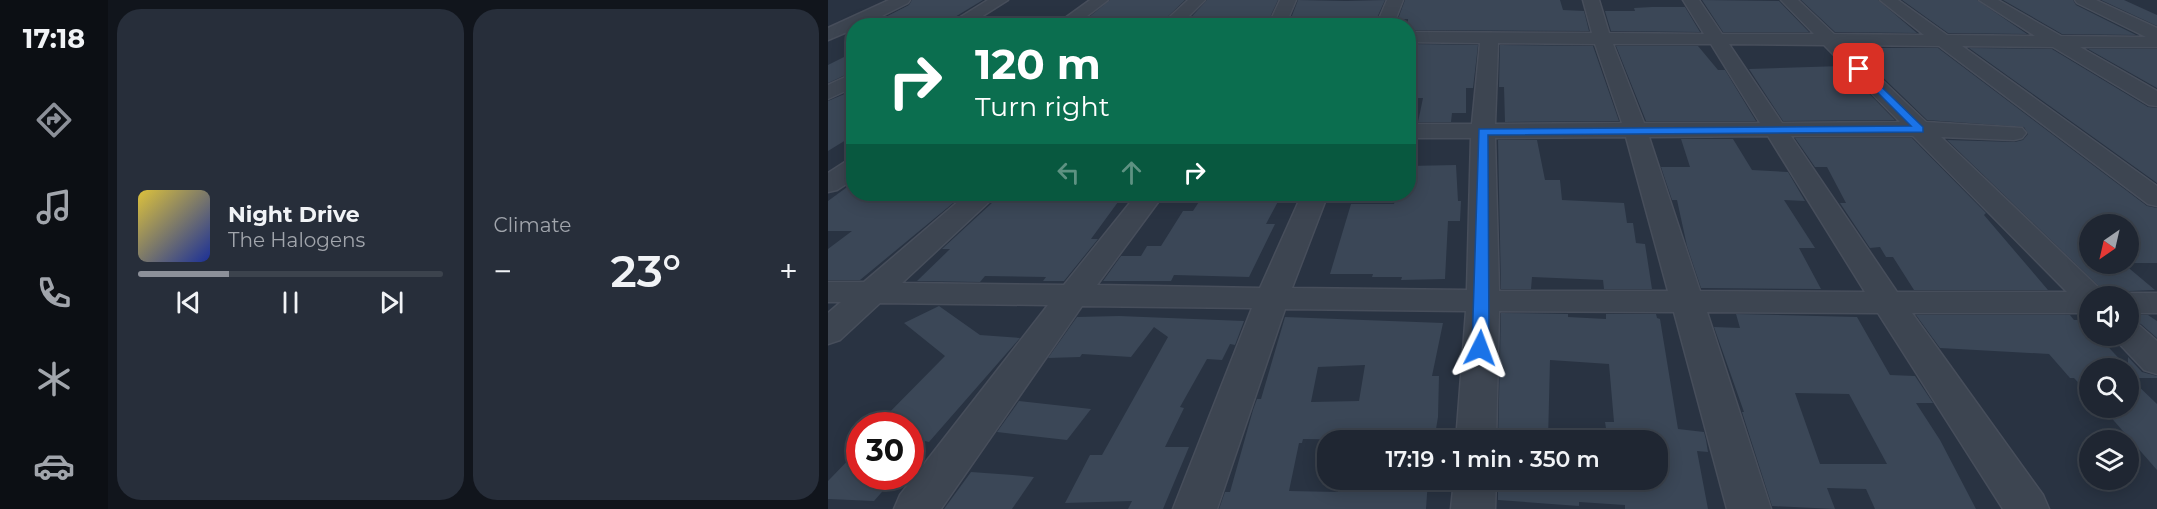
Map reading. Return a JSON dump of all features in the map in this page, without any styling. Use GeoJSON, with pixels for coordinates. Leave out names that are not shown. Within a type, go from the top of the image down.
{"type":"FeatureCollection","features":[{"type":"Feature","properties":{"kind":"street"},"geometry":{"type":"LineString","coordinates":[[863,18],[902,0]]}},
{"type":"Feature","properties":{"kind":"street"},"geometry":{"type":"LineString","coordinates":[[968,18],[1000,0]]}},
{"type":"Feature","properties":{"kind":"street"},"geometry":{"type":"LineString","coordinates":[[1074,18],[1100,0]]}},
{"type":"Feature","properties":{"kind":"street"},"geometry":{"type":"LineString","coordinates":[[1177,18],[1197,0]]}},
{"type":"Feature","properties":{"kind":"street"},"geometry":{"type":"LineString","coordinates":[[1280,18],[1288,0]]}},
{"type":"Feature","properties":{"kind":"street"},"geometry":{"type":"LineString","coordinates":[[1387,18],[1395,0]]}},
{"type":"Feature","properties":{"kind":"street"},"geometry":{"type":"LineString","coordinates":[[1590,0],[1635,131],[1749,509]]}},
{"type":"Feature","properties":{"kind":"street"},"geometry":{"type":"LineString","coordinates":[[1691,0],[1888,303],[2027,509]]}},
{"type":"Feature","properties":{"kind":"street"},"geometry":{"type":"LineString","coordinates":[[1789,0],[2079,286]]}},
{"type":"Feature","properties":{"kind":"street"},"geometry":{"type":"LineString","coordinates":[[1887,0],[2157,198]]}},
{"type":"Feature","properties":{"kind":"street"},"geometry":{"type":"LineString","coordinates":[[1987,0],[2157,100]]}},
{"type":"Feature","properties":{"kind":"street"},"geometry":{"type":"LineString","coordinates":[[2083,0],[2157,35]]}},
{"type":"Feature","properties":{"kind":"street"},"geometry":{"type":"LineString","coordinates":[[829,34],[846,26]]}},
{"type":"Feature","properties":{"kind":"street"},"geometry":{"type":"LineString","coordinates":[[829,34],[846,34]]}},
{"type":"Feature","properties":{"kind":"street"},"geometry":{"type":"LineString","coordinates":[[1416,37],[2157,42]]}},
{"type":"Feature","properties":{"kind":"street"},"geometry":{"type":"LineString","coordinates":[[1477,430],[1483,301],[1483,131],[1489,38]]}},
{"type":"Feature","properties":{"kind":"street"},"geometry":{"type":"LineString","coordinates":[[828,93],[846,84]]}},
{"type":"Feature","properties":{"kind":"street"},"geometry":{"type":"LineString","coordinates":[[1416,131],[1920,129],[2014,133]]}},
{"type":"Feature","properties":{"kind":"street"},"geometry":{"type":"LineString","coordinates":[[828,184],[846,172]]}},
{"type":"Feature","properties":{"kind":"street"},"geometry":{"type":"LineString","coordinates":[[828,332],[974,201]]}},
{"type":"Feature","properties":{"kind":"street"},"geometry":{"type":"LineString","coordinates":[[916,509],[1145,201]]}},
{"type":"Feature","properties":{"kind":"street"},"geometry":{"type":"LineString","coordinates":[[1195,509],[1272,298],[1312,201]]}},
{"type":"Feature","properties":{"kind":"street"},"geometry":{"type":"LineString","coordinates":[[828,292],[1483,301],[2079,303]]}},
{"type":"Feature","properties":{"kind":"street"},"geometry":{"type":"LineString","coordinates":[[2139,303],[2157,303]]}},
{"type":"Feature","properties":{"kind":"street"},"geometry":{"type":"LineString","coordinates":[[2139,344],[2157,361]]}},
{"type":"Feature","properties":{"kind":"street"},"geometry":{"type":"LineString","coordinates":[[1473,509],[1474,490]]}},
{"type":"Feature","properties":{"kind":"building"},"geometry":{"type":"Polygon","coordinates":[[[912,0],[983,0],[953,18],[884,18],[909,5],[912,0]]]}},
{"type":"Feature","properties":{"kind":"building"},"geometry":{"type":"Polygon","coordinates":[[[1110,0],[1185,0],[1166,18],[1088,18],[1110,0]]]}},
{"type":"Feature","properties":{"kind":"building"},"geometry":{"type":"Polygon","coordinates":[[[1207,0],[1278,0],[1270,18],[1190,18],[1207,0]]]}},
{"type":"Feature","properties":{"kind":"building"},"geometry":{"type":"Polygon","coordinates":[[[1298,0],[1385,0],[1377,18],[1291,18],[1298,0]]]}},
{"type":"Feature","properties":{"kind":"building"},"geometry":{"type":"Polygon","coordinates":[[[1405,0],[1560,0],[1563,10],[1584,11],[1589,31],[1416,30],[1416,18],[1398,18],[1405,0]]]}},
{"type":"Feature","properties":{"kind":"building"},"geometry":{"type":"Polygon","coordinates":[[[1702,0],[1779,1],[1809,32],[1723,32],[1702,0]]]}},
{"type":"Feature","properties":{"kind":"building"},"geometry":{"type":"Polygon","coordinates":[[[1801,0],[1878,0],[1917,33],[1835,32],[1801,0]]]}},
{"type":"Feature","properties":{"kind":"building"},"geometry":{"type":"Polygon","coordinates":[[[1902,0],[1977,0],[2027,34],[1948,33],[1902,0]]]}},
{"type":"Feature","properties":{"kind":"building"},"geometry":{"type":"Polygon","coordinates":[[[2003,0],[2073,0],[2076,5],[2136,35],[2062,34],[2003,0]]]}},
{"type":"Feature","properties":{"kind":"building"},"geometry":{"type":"Polygon","coordinates":[[[2101,0],[2124,0],[2157,15],[2157,26],[2101,0]]]}},
{"type":"Feature","properties":{"kind":"building"},"geometry":{"type":"Polygon","coordinates":[[[1685,7],[1700,32],[1611,31],[1605,11],[1635,11],[1634,8],[1685,7]]]}},
{"type":"Feature","properties":{"kind":"building"},"geometry":{"type":"Polygon","coordinates":[[[1416,44],[1478,45],[1473,88],[1466,88],[1466,113],[1452,113],[1451,122],[1418,122],[1423,98],[1416,98],[1416,44]]]}},
{"type":"Feature","properties":{"kind":"building"},"geometry":{"type":"Polygon","coordinates":[[[1500,45],[1593,46],[1619,121],[1505,122],[1504,87],[1499,87],[1500,45]]]}},
{"type":"Feature","properties":{"kind":"building"},"geometry":{"type":"Polygon","coordinates":[[[1616,46],[1698,46],[1718,70],[1725,70],[1756,121],[1646,121],[1616,46]]]}},
{"type":"Feature","properties":{"kind":"building"},"geometry":{"type":"Polygon","coordinates":[[[1872,48],[1938,48],[2147,206],[2157,208],[2157,263],[2139,263],[2139,214],[2079,214],[2079,267],[1947,140],[2015,142],[2023,140],[2028,134],[2024,127],[1927,120],[1870,65],[1872,65],[1872,48]]]}},
{"type":"Feature","properties":{"kind":"building"},"geometry":{"type":"Polygon","coordinates":[[[1969,48],[2052,49],[2148,107],[2157,108],[2157,183],[1969,48]]]}},
{"type":"Feature","properties":{"kind":"building"},"geometry":{"type":"Polygon","coordinates":[[[2088,49],[2157,49],[2157,88],[2088,49]]]}},
{"type":"Feature","properties":{"kind":"building"},"geometry":{"type":"Polygon","coordinates":[[[846,56],[846,75],[828,83],[828,65],[846,56]]]}},
{"type":"Feature","properties":{"kind":"building"},"geometry":{"type":"Polygon","coordinates":[[[1842,66],[1895,120],[1783,121],[1749,69],[1842,66]]]}},
{"type":"Feature","properties":{"kind":"building"},"geometry":{"type":"Polygon","coordinates":[[[846,93],[846,140],[828,151],[828,101],[846,93]]]}},
{"type":"Feature","properties":{"kind":"building"},"geometry":{"type":"Polygon","coordinates":[[[1795,138],[1912,138],[1986,213],[1984,215],[2048,290],[1914,290],[1893,257],[1886,257],[1880,247],[1870,248],[1840,203],[1846,203],[1827,167],[1815,167],[1795,138]]]}},
{"type":"Feature","properties":{"kind":"building"},"geometry":{"type":"Polygon","coordinates":[[[1681,139],[1733,139],[1752,170],[1788,172],[1805,201],[1784,200],[1815,248],[1799,248],[1821,289],[1701,288],[1687,246],[1677,200],[1672,200],[1661,167],[1690,167],[1681,139]]]}},
{"type":"Feature","properties":{"kind":"building"},"geometry":{"type":"Polygon","coordinates":[[[1498,140],[1537,140],[1545,180],[1560,180],[1562,200],[1624,203],[1627,223],[1633,223],[1636,243],[1645,244],[1652,289],[1604,289],[1603,280],[1532,277],[1531,289],[1501,289],[1498,140]]]}},
{"type":"Feature","properties":{"kind":"building"},"geometry":{"type":"Polygon","coordinates":[[[1456,165],[1458,201],[1461,201],[1460,221],[1448,221],[1445,279],[1401,280],[1402,277],[1372,277],[1373,274],[1330,274],[1351,204],[1394,204],[1395,201],[1416,201],[1416,166],[1456,165]]]}},
{"type":"Feature","properties":{"kind":"building"},"geometry":{"type":"Polygon","coordinates":[[[846,188],[846,201],[956,201],[860,280],[828,280],[828,249],[852,231],[828,231],[828,201],[846,188]]]}},
{"type":"Feature","properties":{"kind":"building"},"geometry":{"type":"Polygon","coordinates":[[[1199,201],[1278,201],[1266,224],[1275,224],[1249,277],[1174,275],[1171,281],[1103,281],[1121,256],[1141,256],[1147,246],[1161,246],[1183,211],[1193,211],[1199,201]]]}},
{"type":"Feature","properties":{"kind":"building"},"geometry":{"type":"Polygon","coordinates":[[[993,202],[1118,202],[1091,239],[1098,239],[1064,281],[1043,281],[1046,277],[985,276],[980,282],[917,281],[950,249],[942,249],[993,202]]]}},
{"type":"Feature","properties":{"kind":"building"},"geometry":{"type":"Polygon","coordinates":[[[2086,274],[2136,274],[2155,290],[2139,291],[2139,286],[2099,286],[2086,274]]]}},
{"type":"Feature","properties":{"kind":"building"},"geometry":{"type":"Polygon","coordinates":[[[939,306],[980,335],[1020,338],[929,442],[924,442],[924,412],[890,412],[945,356],[904,323],[939,306]]]}},
{"type":"Feature","properties":{"kind":"building"},"geometry":{"type":"Polygon","coordinates":[[[1501,313],[1568,314],[1568,317],[1606,319],[1606,314],[1656,314],[1660,319],[1678,429],[1704,432],[1708,452],[1697,451],[1708,509],[1625,509],[1625,505],[1579,502],[1579,506],[1498,500],[1498,490],[1668,490],[1668,430],[1606,430],[1605,422],[1614,422],[1609,364],[1550,360],[1548,430],[1498,430],[1501,313]]]}},
{"type":"Feature","properties":{"kind":"building"},"geometry":{"type":"Polygon","coordinates":[[[1736,314],[1857,317],[1890,375],[1915,376],[1933,403],[1916,403],[1940,440],[1976,509],[1875,509],[1866,489],[1827,488],[1835,509],[1772,506],[1742,412],[1744,412],[1714,327],[1740,328],[1736,314]],[[1795,393],[1820,464],[1887,464],[1849,394],[1795,393]]]}},
{"type":"Feature","properties":{"kind":"building"},"geometry":{"type":"Polygon","coordinates":[[[1916,315],[2070,315],[2074,320],[2079,320],[2079,346],[2107,346],[2119,358],[2079,358],[2079,383],[2074,378],[2070,378],[2049,354],[1940,348],[1916,315]]]}},
{"type":"Feature","properties":{"kind":"building"},"geometry":{"type":"Polygon","coordinates":[[[2139,315],[2148,315],[2157,321],[2157,338],[2139,323],[2139,315]]]}},
{"type":"Feature","properties":{"kind":"building"},"geometry":{"type":"Polygon","coordinates":[[[1119,316],[1244,321],[1235,345],[1230,344],[1222,360],[1207,359],[1180,407],[1184,408],[1165,447],[1189,447],[1163,509],[1128,509],[1132,501],[1065,503],[1090,455],[1102,455],[1168,337],[1154,327],[1131,357],[1082,354],[1080,357],[1048,358],[1077,317],[1119,316]]]}},
{"type":"Feature","properties":{"kind":"building"},"geometry":{"type":"Polygon","coordinates":[[[1285,317],[1443,323],[1432,376],[1439,376],[1436,430],[1317,430],[1317,439],[1303,439],[1302,443],[1299,443],[1289,491],[1427,490],[1426,509],[1219,509],[1225,492],[1230,492],[1257,399],[1261,399],[1285,317]],[[1365,365],[1318,367],[1311,402],[1359,401],[1365,365]]]}},
{"type":"Feature","properties":{"kind":"building"},"geometry":{"type":"Polygon","coordinates":[[[2139,369],[2142,372],[2157,376],[2157,378],[2139,378],[2139,369]]]}},
{"type":"Feature","properties":{"kind":"building"},"geometry":{"type":"Polygon","coordinates":[[[2139,387],[2157,404],[2157,470],[2139,449],[2139,430],[2122,430],[2112,418],[2139,418],[2139,387]]]}},
{"type":"Feature","properties":{"kind":"building"},"geometry":{"type":"Polygon","coordinates":[[[1019,401],[1091,409],[1067,440],[997,432],[1019,401]]]}},
{"type":"Feature","properties":{"kind":"building"},"geometry":{"type":"Polygon","coordinates":[[[846,462],[846,490],[884,490],[874,501],[828,499],[828,481],[846,462]]]}},
{"type":"Feature","properties":{"kind":"building"},"geometry":{"type":"Polygon","coordinates":[[[971,472],[1034,477],[1012,509],[944,509],[971,472]]]}},
{"type":"Feature","properties":{"kind":"route"},"geometry":{"type":"LineString","coordinates":[[1480,348],[1483,301],[1483,131],[1920,129],[1859,69]]}}]}
